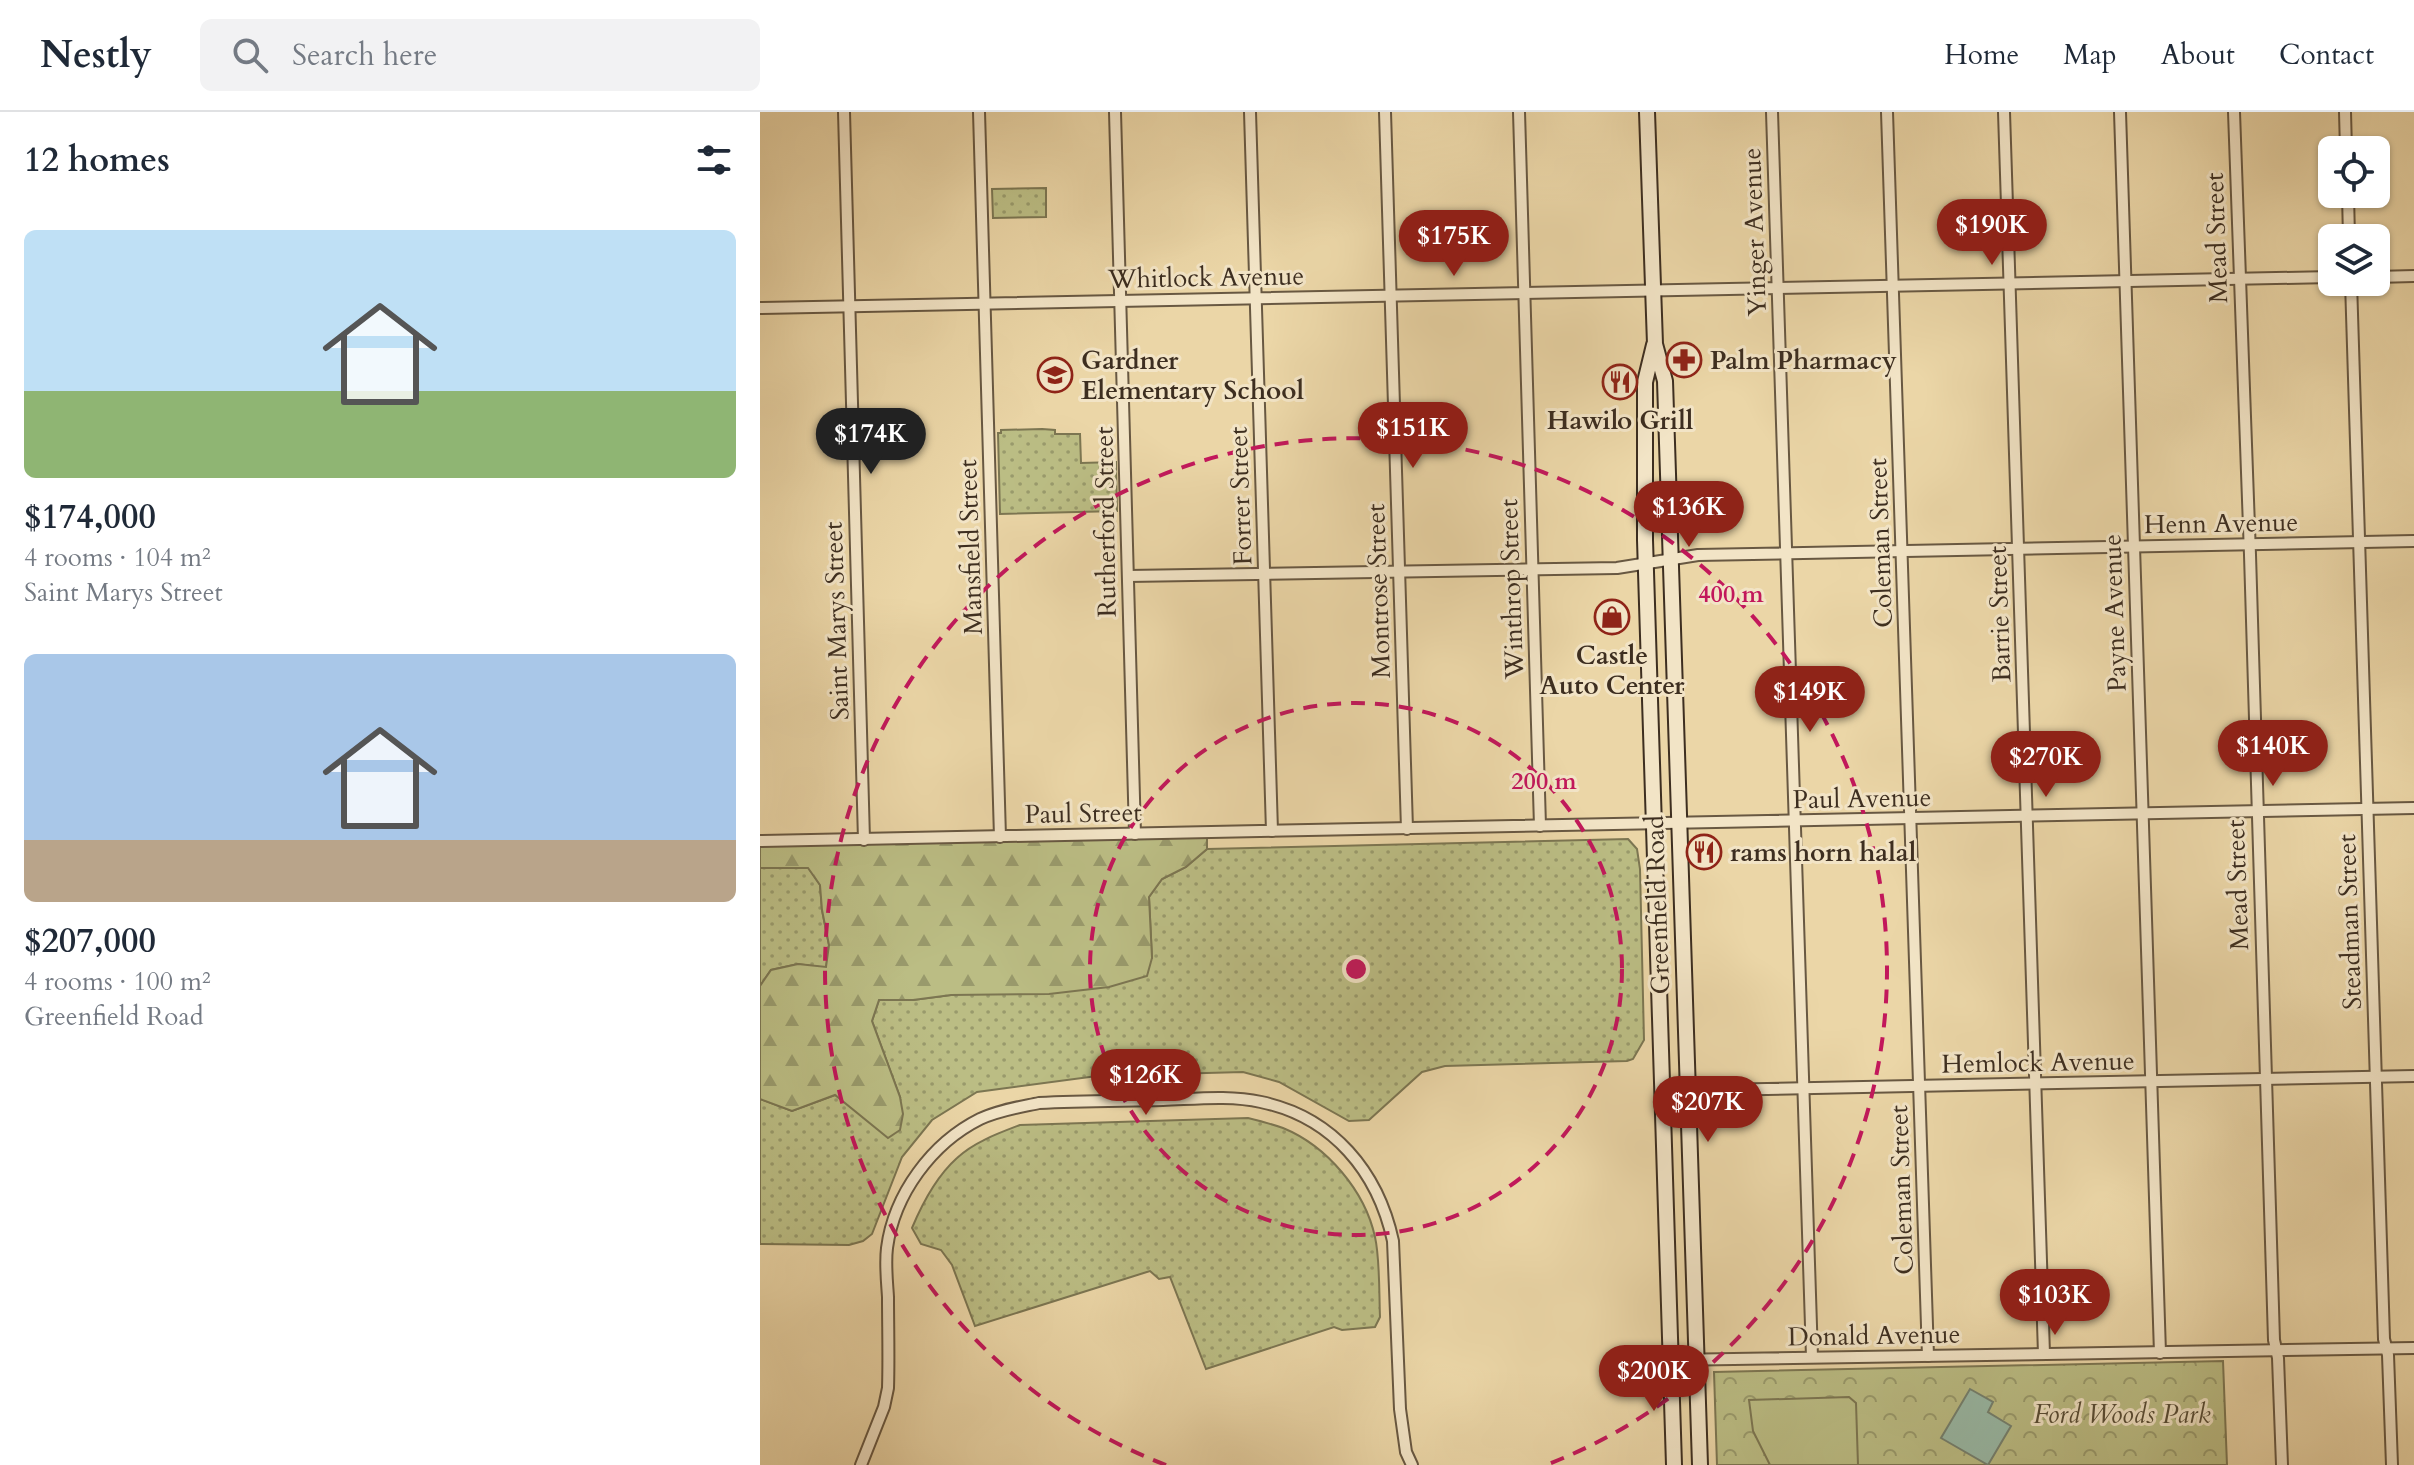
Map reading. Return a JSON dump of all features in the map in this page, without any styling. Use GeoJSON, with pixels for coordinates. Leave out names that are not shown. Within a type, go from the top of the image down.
{"type":"FeatureCollection","features":[{"type":"Feature","properties":{"kind":"main road","name":"Greenfield Road"},"geometry":{"type":"LineString","coordinates":[[1647,112],[1655,344],[1665,381],[1700,1465]]}},
{"type":"Feature","properties":{"kind":"main road","name":"Greenfield Road"},"geometry":{"type":"LineString","coordinates":[[1655,344],[1645,382],[1645,564],[1674,1465]]}},
{"type":"Feature","properties":{"kind":"main road"},"geometry":{"type":"LineString","coordinates":[[1649,667],[1674,666]]}},
{"type":"Feature","properties":{"kind":"street","name":"Saint Marys Street"},"geometry":{"type":"LineString","coordinates":[[844,112],[864,840]]}},
{"type":"Feature","properties":{"kind":"street","name":"Mansfield Street"},"geometry":{"type":"LineString","coordinates":[[979,112],[1000,837]]}},
{"type":"Feature","properties":{"kind":"street","name":"Rutherford Street"},"geometry":{"type":"LineString","coordinates":[[1115,112],[1135,834]]}},
{"type":"Feature","properties":{"kind":"street","name":"Forrer Street"},"geometry":{"type":"LineString","coordinates":[[1250,112],[1272,831]]}},
{"type":"Feature","properties":{"kind":"street","name":"Montrose Street"},"geometry":{"type":"LineString","coordinates":[[1385,112],[1407,829]]}},
{"type":"Feature","properties":{"kind":"street","name":"Winthrop Street"},"geometry":{"type":"LineString","coordinates":[[1519,112],[1540,826]]}},
{"type":"Feature","properties":{"kind":"street","name":"Yinger Avenue"},"geometry":{"type":"LineString","coordinates":[[1772,112],[1812,1357]]}},
{"type":"Feature","properties":{"kind":"street","name":"Coleman Street"},"geometry":{"type":"LineString","coordinates":[[1887,112],[1928,1356]]}},
{"type":"Feature","properties":{"kind":"street","name":"Barrie Street"},"geometry":{"type":"LineString","coordinates":[[2004,112],[2044,1354]]}},
{"type":"Feature","properties":{"kind":"street","name":"Payne Avenue"},"geometry":{"type":"LineString","coordinates":[[2120,112],[2160,1353]]}},
{"type":"Feature","properties":{"kind":"street","name":"Mead Street"},"geometry":{"type":"LineString","coordinates":[[2234,112],[2282,1465]]}},
{"type":"Feature","properties":{"kind":"street"},"geometry":{"type":"LineString","coordinates":[[2345,112],[2346,136]]}},
{"type":"Feature","properties":{"kind":"street"},"geometry":{"type":"LineString","coordinates":[[2390,277],[2414,276]]}},
{"type":"Feature","properties":{"kind":"street","name":"Whitlock Avenue"},"geometry":{"type":"LineString","coordinates":[[760,308],[2318,277]]}},
{"type":"Feature","properties":{"kind":"street","name":"Steadman Street"},"geometry":{"type":"LineString","coordinates":[[2351,296],[2376,1076],[2392,1465]]}},
{"type":"Feature","properties":{"kind":"street","name":"Henn Avenue"},"geometry":{"type":"LineString","coordinates":[[1128,576],[1617,568],[1698,555],[2414,541]]}},
{"type":"Feature","properties":{"kind":"street","name":"Paul Avenue"},"geometry":{"type":"LineString","coordinates":[[1407,829],[2414,808]]}},
{"type":"Feature","properties":{"kind":"street","name":"Paul Street"},"geometry":{"type":"LineString","coordinates":[[760,841],[1407,829]]}},
{"type":"Feature","properties":{"kind":"street","name":"Hemlock Avenue"},"geometry":{"type":"LineString","coordinates":[[1662,1091],[2414,1076]]}},
{"type":"Feature","properties":{"kind":"street"},"geometry":{"type":"LineString","coordinates":[[855,1465],[863,1461],[888,1388],[886,1250],[891,1227],[902,1199],[922,1167],[947,1141],[981,1119],[1039,1103],[1227,1099],[1260,1102],[1291,1111],[1325,1129],[1354,1156],[1376,1189],[1388,1216],[1393,1241],[1400,1409],[1406,1452],[1412,1465]]}},
{"type":"Feature","properties":{"kind":"street","name":"Donald Avenue"},"geometry":{"type":"LineString","coordinates":[[1671,1360],[2414,1348]]}},
{"type":"Feature","properties":{"kind":"green space"},"geometry":{"type":"Polygon","coordinates":[[[1046,188],[1046,217],[993,218],[992,189],[1046,188]]]}},
{"type":"Feature","properties":{"kind":"green space"},"geometry":{"type":"Polygon","coordinates":[[[1001,430],[1055,430],[1055,434],[1080,434],[1081,463],[1116,462],[1117,511],[1000,514],[998,433],[1001,430]]]}},
{"type":"Feature","properties":{"kind":"green space"},"geometry":{"type":"Polygon","coordinates":[[[1207,837],[1207,849],[1186,867],[1162,879],[1149,897],[1152,958],[1147,976],[1109,987],[1049,994],[951,995],[879,1000],[872,1021],[900,1097],[903,1114],[900,1130],[888,1138],[835,1095],[792,1111],[760,1099],[760,986],[771,970],[798,964],[826,967],[829,945],[820,885],[808,868],[760,868],[760,845],[1207,837]]]}},
{"type":"Feature","properties":{"kind":"green space"},"geometry":{"type":"Polygon","coordinates":[[[1628,839],[1637,849],[1640,869],[1644,1040],[1633,1059],[1445,1066],[1422,1072],[1369,1120],[1349,1121],[1279,1082],[1243,1072],[1097,1076],[977,1092],[932,1120],[902,1157],[872,1234],[863,1241],[849,1245],[760,1244],[760,1099],[792,1111],[835,1095],[900,1097],[872,1021],[879,1000],[951,995],[1152,958],[1149,897],[1162,879],[1186,867],[1207,849],[1628,839]]]}},
{"type":"Feature","properties":{"kind":"green space"},"geometry":{"type":"Polygon","coordinates":[[[808,867],[820,885],[829,945],[826,968],[798,964],[771,970],[760,986],[760,868],[808,867]]]}},
{"type":"Feature","properties":{"kind":"green space"},"geometry":{"type":"Polygon","coordinates":[[[1248,1118],[1283,1128],[1315,1146],[1342,1172],[1363,1203],[1375,1237],[1379,1266],[1380,1317],[1375,1327],[1342,1330],[1334,1327],[1206,1369],[1170,1277],[1159,1279],[1150,1271],[975,1326],[952,1265],[941,1250],[921,1244],[912,1228],[931,1190],[957,1158],[979,1143],[1020,1125],[1248,1118]]]}},
{"type":"Feature","properties":{"kind":"green space","name":"Ford Woods Park"},"geometry":{"type":"Polygon","coordinates":[[[2223,1361],[2227,1465],[1717,1465],[1714,1372],[2223,1361]]]}},
{"type":"Feature","properties":{"kind":"green space"},"geometry":{"type":"Polygon","coordinates":[[[1849,1397],[1856,1403],[1858,1465],[1770,1465],[1753,1431],[1749,1400],[1849,1397]]]}},
{"type":"Feature","properties":{"kind":"shaded area"},"geometry":{"type":"Polygon","coordinates":[[[1970,1389],[1993,1402],[1988,1412],[2011,1426],[1988,1465],[1941,1438],[1970,1389]]]}},
{"type":"Feature","properties":{"kind":"place","name":"Palm Pharmacy"},"geometry":{"type":"Point","coordinates":[1684,360]}},
{"type":"Feature","properties":{"kind":"place","name":"Gardner Elementary School"},"geometry":{"type":"Point","coordinates":[1055,375]}},
{"type":"Feature","properties":{"kind":"place","name":"Hawilo Grill"},"geometry":{"type":"Point","coordinates":[1620,382]}},
{"type":"Feature","properties":{"kind":"place","name":"Castle Auto Center"},"geometry":{"type":"Point","coordinates":[1612,617]}},
{"type":"Feature","properties":{"kind":"place","name":"rams horn halal"},"geometry":{"type":"Point","coordinates":[1704,852]}}]}
